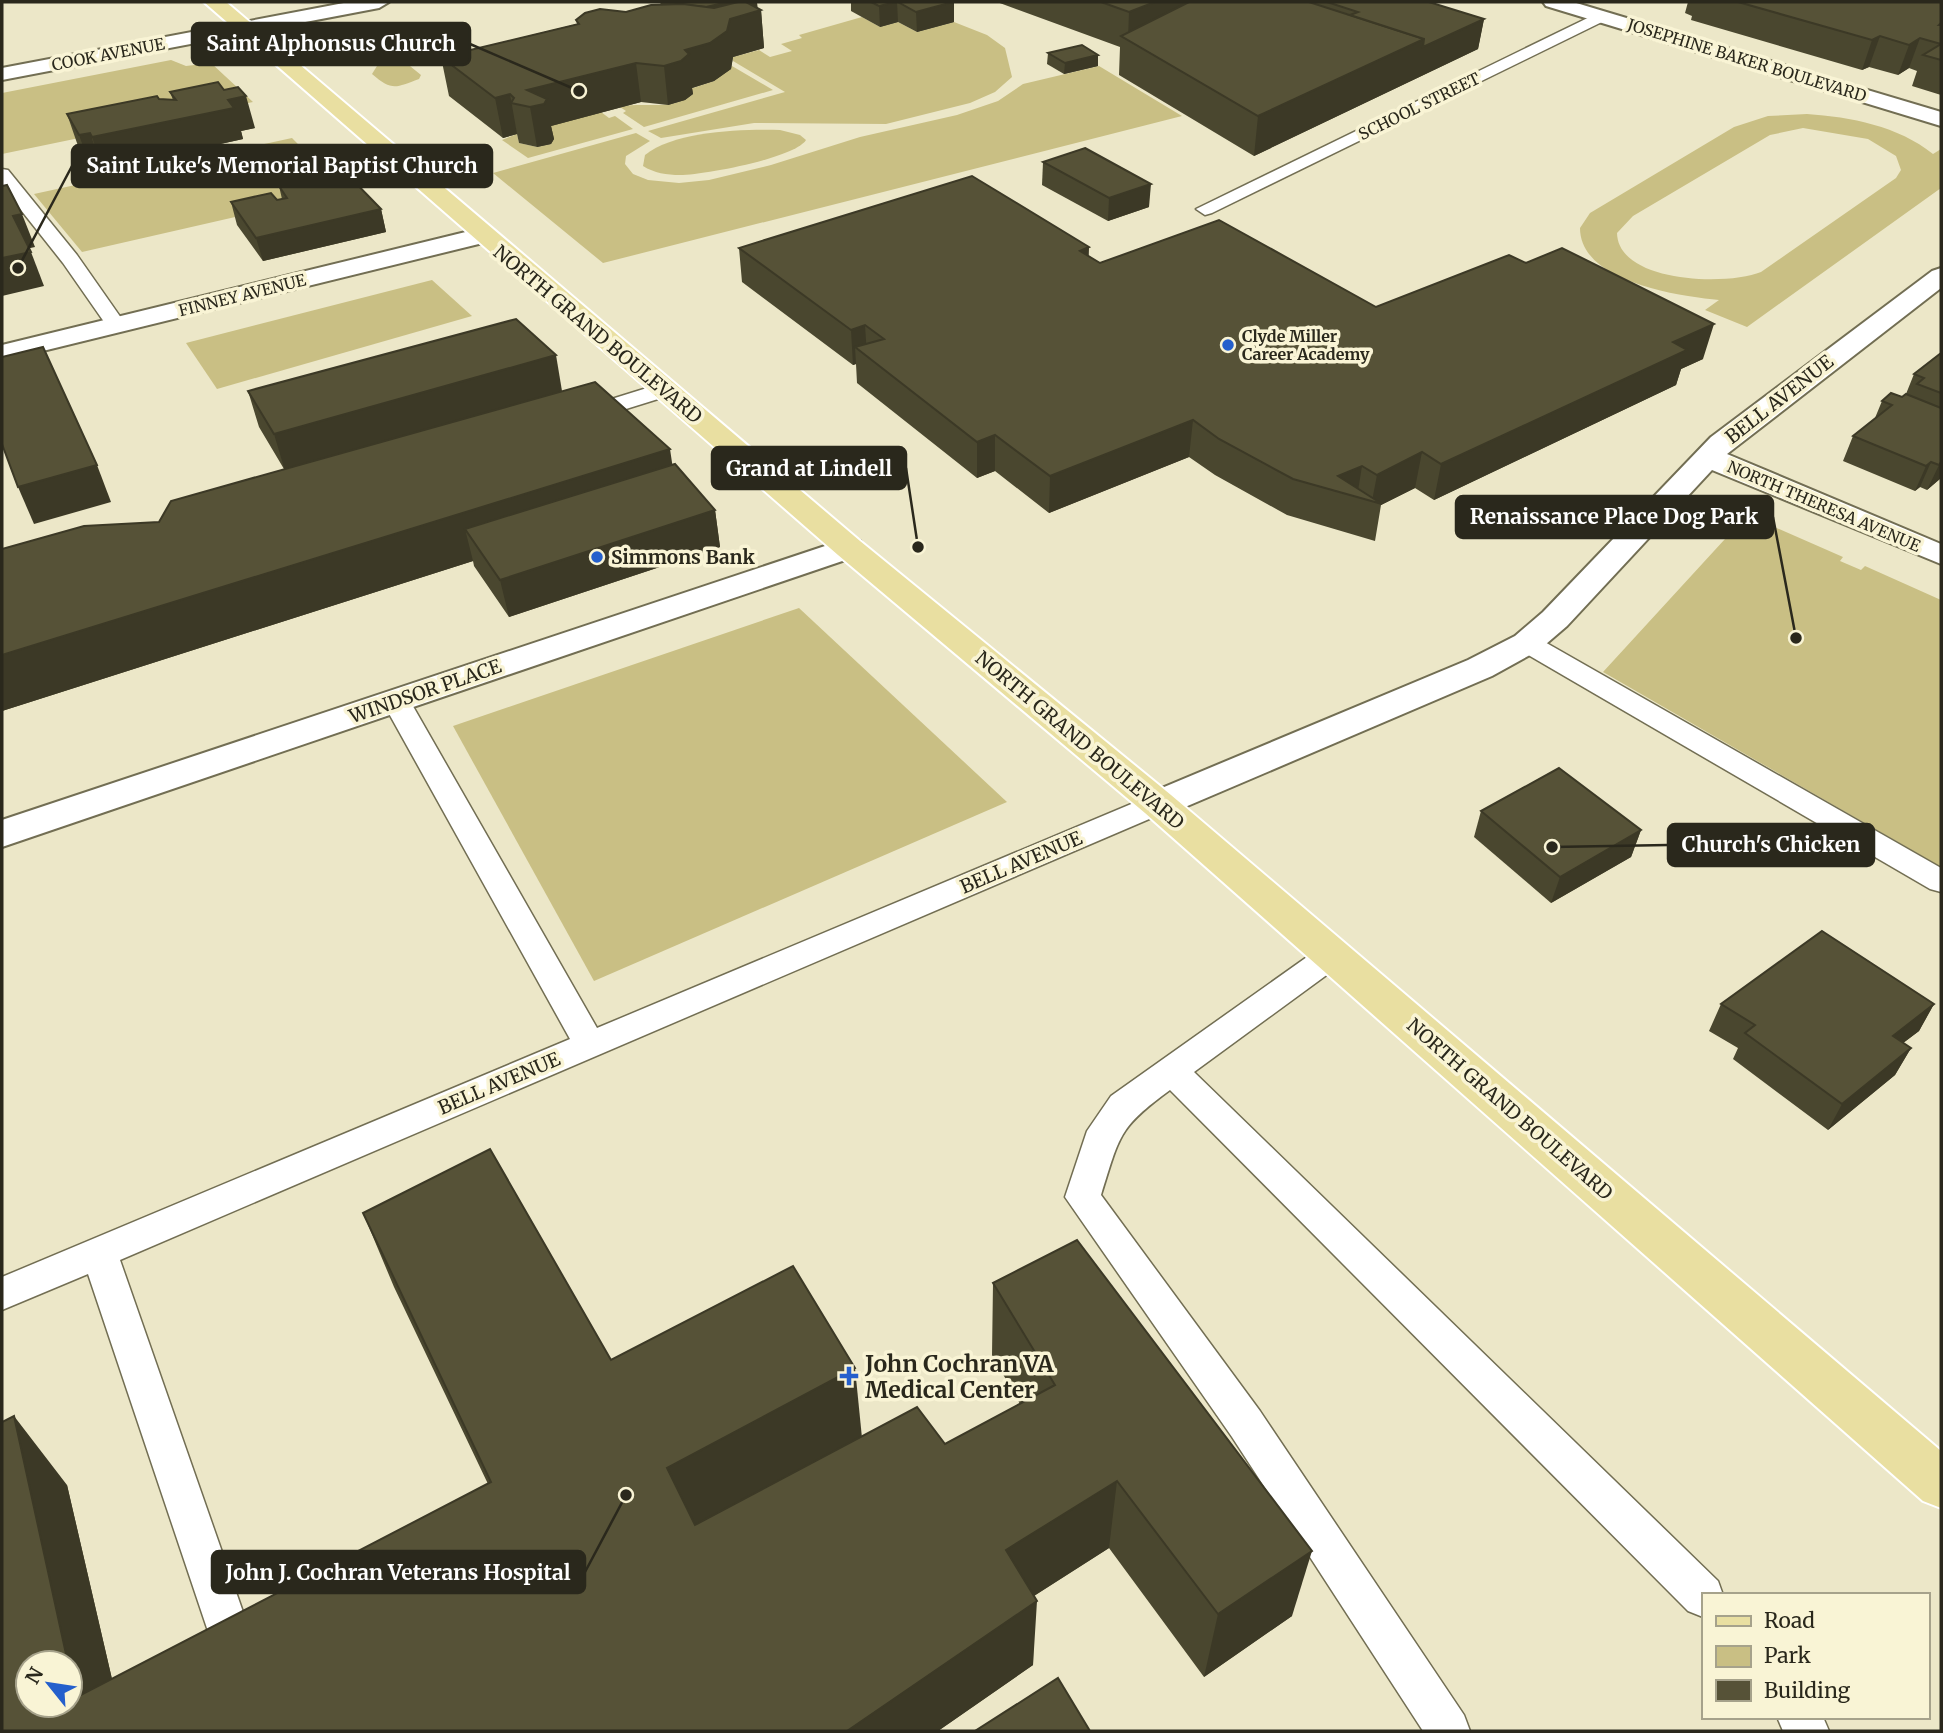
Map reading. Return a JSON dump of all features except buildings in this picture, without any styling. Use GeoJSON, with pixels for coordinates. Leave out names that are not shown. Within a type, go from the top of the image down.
{"type":"FeatureCollection","features":[{"type":"Feature","properties":{"kind":"main road","name":"NORTH GRAND BOULEVARD"},"geometry":{"type":"LineString","coordinates":[[214,2],[663,390],[1158,804],[1941,1484]]}},
{"type":"Feature","properties":{"kind":"street","name":"COOK AVENUE"},"geometry":{"type":"LineString","coordinates":[[2,74],[379,2]]}},
{"type":"Feature","properties":{"kind":"street","name":"JOSEPHINE BAKER BOULEVARD"},"geometry":{"type":"LineString","coordinates":[[1553,2],[1941,119]]}},
{"type":"Feature","properties":{"kind":"street","name":"SCHOOL STREET"},"geometry":{"type":"LineString","coordinates":[[1602,16],[1632,2]]}},
{"type":"Feature","properties":{"kind":"street","name":"FINNEY AVENUE"},"geometry":{"type":"LineString","coordinates":[[2,353],[482,236]]}},
{"type":"Feature","properties":{"kind":"street","name":"BELL AVENUE"},"geometry":{"type":"LineString","coordinates":[[1158,804],[1480,668],[1527,643],[1555,620],[1707,457],[1736,430],[1941,276]]}},
{"type":"Feature","properties":{"kind":"street","name":"NORTH THERESA AVENUE"},"geometry":{"type":"LineString","coordinates":[[1707,457],[1941,555]]}},
{"type":"Feature","properties":{"kind":"street","name":"WINDSOR PLACE"},"geometry":{"type":"LineString","coordinates":[[2,834],[849,548]]}},
{"type":"Feature","properties":{"kind":"lane","name":"SCHOOL STREET"},"geometry":{"type":"LineString","coordinates":[[1205,209],[1602,16]]}},
{"type":"Feature","properties":{"kind":"lane"},"geometry":{"type":"LineString","coordinates":[[2,174],[9,196],[70,258],[116,325]]}},
{"type":"Feature","properties":{"kind":"lane"},"geometry":{"type":"LineString","coordinates":[[559,422],[663,390]]}},
{"type":"Feature","properties":{"kind":"lane"},"geometry":{"type":"LineString","coordinates":[[1527,643],[1941,881]]}},
{"type":"Feature","properties":{"kind":"lane"},"geometry":{"type":"LineString","coordinates":[[396,701],[590,1045]]}},
{"type":"Feature","properties":{"kind":"lane","name":"BELL AVENUE"},"geometry":{"type":"LineString","coordinates":[[2,1294],[1158,804]]}},
{"type":"Feature","properties":{"kind":"lane"},"geometry":{"type":"LineString","coordinates":[[1332,955],[1123,1106],[1104,1131],[1083,1197],[1246,1424],[1448,1731]]}},
{"type":"Feature","properties":{"kind":"lane"},"geometry":{"type":"LineString","coordinates":[[1173,1072],[1702,1595]]}},
{"type":"Feature","properties":{"kind":"lane"},"geometry":{"type":"LineString","coordinates":[[99,1253],[236,1652]]}},
{"type":"Feature","properties":{"kind":"green space"},"geometry":{"type":"Polygon","coordinates":[[[862,17],[880,27],[898,22],[917,32],[954,22],[987,35],[1005,48],[1012,77],[995,92],[970,103],[886,124],[754,123],[661,138],[648,131],[785,92],[733,61],[733,57],[759,50],[770,57],[792,51],[781,44],[802,38],[799,35],[862,17]]]}},
{"type":"Feature","properties":{"kind":"green space"},"geometry":{"type":"Polygon","coordinates":[[[368,32],[421,75],[419,79],[399,86],[384,83],[372,74],[377,66],[357,62],[330,40],[368,32]]]}},
{"type":"Feature","properties":{"kind":"green space"},"geometry":{"type":"Polygon","coordinates":[[[171,60],[186,66],[211,63],[253,102],[2,154],[2,93],[171,60]]]}},
{"type":"Feature","properties":{"kind":"green space"},"geometry":{"type":"Polygon","coordinates":[[[732,66],[773,90],[644,127],[623,113],[626,111],[620,107],[676,103],[693,94],[690,89],[714,81],[732,66]]]}},
{"type":"Feature","properties":{"kind":"green space"},"geometry":{"type":"Polygon","coordinates":[[[1099,66],[1182,116],[603,263],[493,173],[636,133],[650,141],[626,156],[625,164],[633,174],[648,180],[679,183],[709,180],[771,165],[860,137],[957,115],[998,101],[1023,84],[1099,66]]]}},
{"type":"Feature","properties":{"kind":"green space"},"geometry":{"type":"Polygon","coordinates":[[[601,112],[609,118],[615,116],[633,129],[528,158],[502,140],[517,134],[519,143],[537,147],[551,144],[553,139],[534,130],[601,112]]]}},
{"type":"Feature","properties":{"kind":"green space"},"geometry":{"type":"Polygon","coordinates":[[[1807,114],[1857,121],[1905,136],[1933,154],[1941,149],[1941,188],[1747,327],[1705,310],[1719,300],[1680,295],[1634,283],[1596,261],[1584,246],[1580,228],[1590,213],[1734,127],[1768,116],[1807,114]],[[1803,128],[1770,135],[1633,216],[1617,233],[1622,250],[1635,262],[1654,271],[1677,276],[1724,279],[1761,272],[1896,178],[1901,170],[1896,156],[1868,139],[1803,128]]]}},
{"type":"Feature","properties":{"kind":"green space"},"geometry":{"type":"Polygon","coordinates":[[[780,130],[800,135],[806,140],[798,147],[767,159],[708,172],[670,175],[643,166],[645,155],[658,147],[691,136],[728,131],[780,130]]]}},
{"type":"Feature","properties":{"kind":"green space"},"geometry":{"type":"Polygon","coordinates":[[[292,138],[345,192],[82,252],[34,194],[292,138]]]}},
{"type":"Feature","properties":{"kind":"green space"},"geometry":{"type":"Polygon","coordinates":[[[432,280],[472,316],[217,389],[186,343],[432,280]]]}},
{"type":"Feature","properties":{"kind":"green space"},"geometry":{"type":"Polygon","coordinates":[[[1747,515],[1843,557],[1840,561],[1861,570],[1865,566],[1941,600],[1941,867],[1603,672],[1747,515]]]}},
{"type":"Feature","properties":{"kind":"green space"},"geometry":{"type":"Polygon","coordinates":[[[799,608],[1007,802],[594,981],[453,726],[799,608]]]}},
{"type":"Feature","properties":{"kind":"place","name":"Saint Alphonsus Church"},"geometry":{"type":"Point","coordinates":[579,91]}},
{"type":"Feature","properties":{"kind":"place","name":"Saint Luke's Memorial Baptist Church"},"geometry":{"type":"Point","coordinates":[18,268]}},
{"type":"Feature","properties":{"kind":"place","name":"Clyde Miller Career Academy"},"geometry":{"type":"Point","coordinates":[1228,345]}},
{"type":"Feature","properties":{"kind":"place","name":"Grand at Lindell"},"geometry":{"type":"Point","coordinates":[918,547]}},
{"type":"Feature","properties":{"kind":"place","name":"Simmons Bank"},"geometry":{"type":"Point","coordinates":[597,557]}},
{"type":"Feature","properties":{"kind":"place","name":"Renaissance Place Dog Park"},"geometry":{"type":"Point","coordinates":[1796,638]}},
{"type":"Feature","properties":{"kind":"place","name":"Church's Chicken"},"geometry":{"type":"Point","coordinates":[1552,847]}},
{"type":"Feature","properties":{"kind":"place","name":"John Cochran VA Medical Center"},"geometry":{"type":"Point","coordinates":[849,1376]}},
{"type":"Feature","properties":{"kind":"place","name":"John J. Cochran Veterans Hospital"},"geometry":{"type":"Point","coordinates":[626,1495]}}]}
